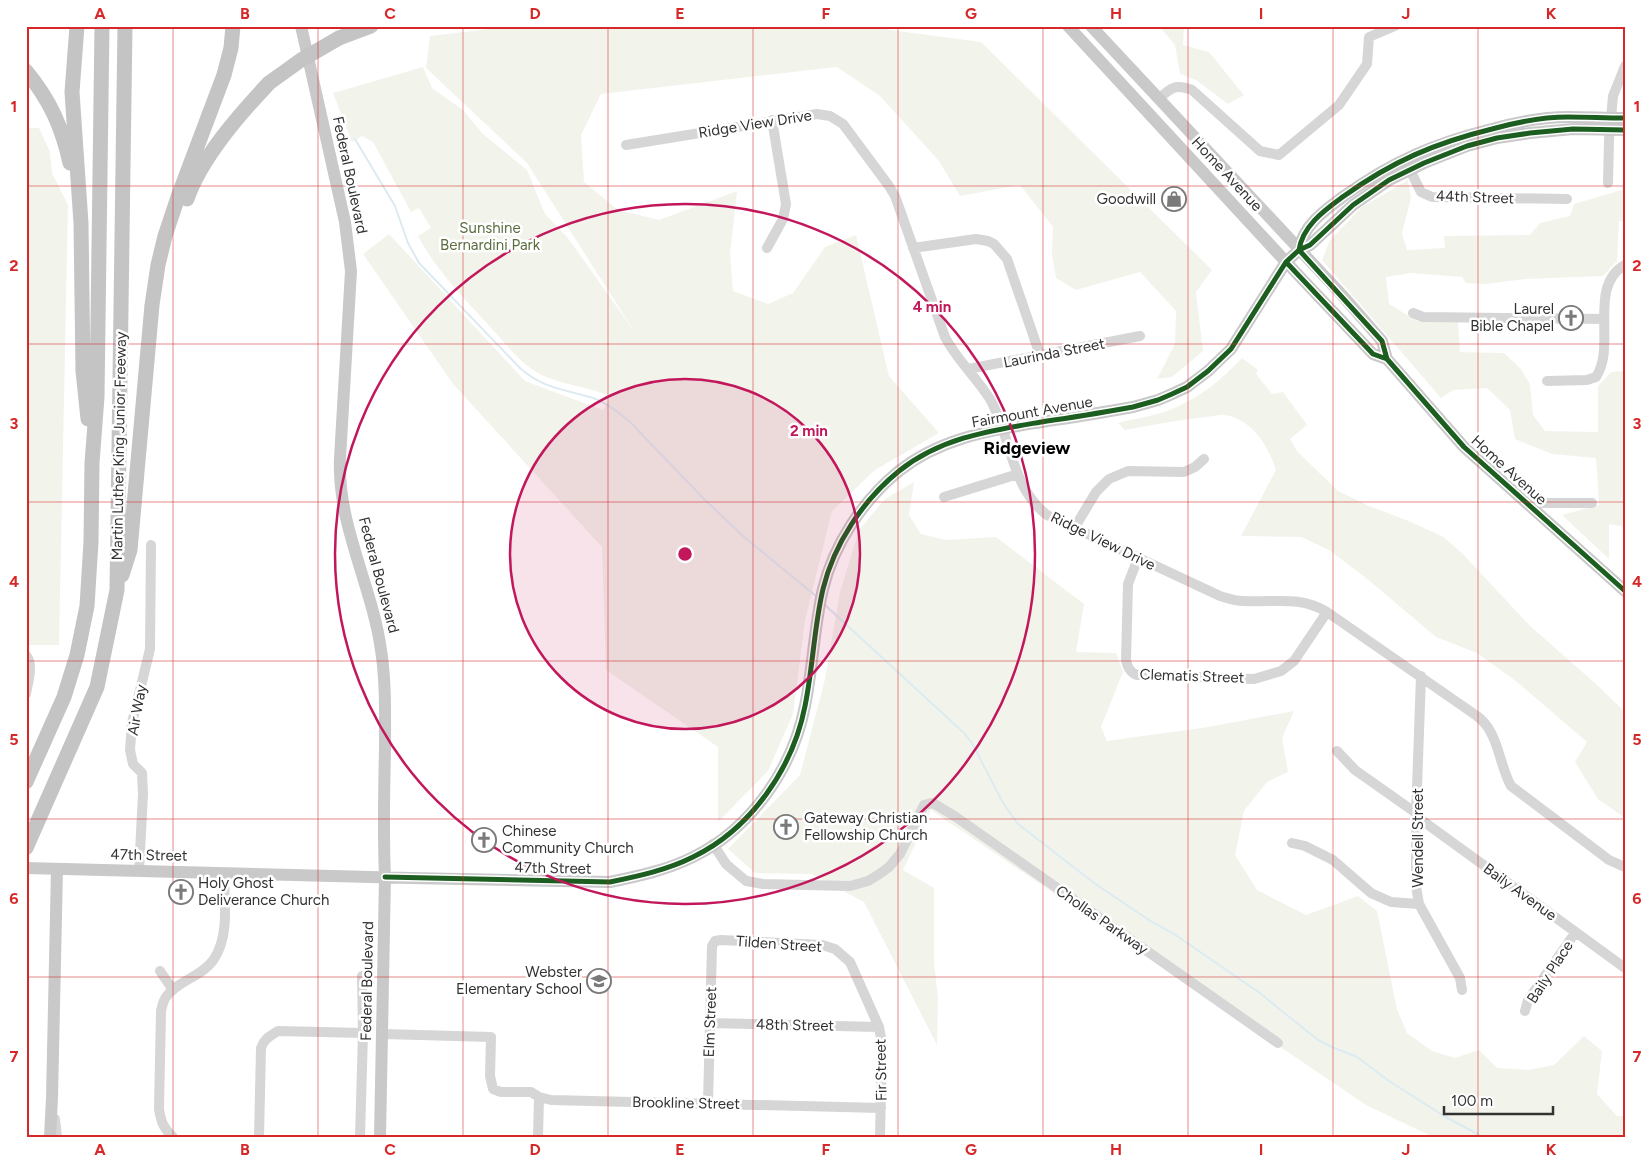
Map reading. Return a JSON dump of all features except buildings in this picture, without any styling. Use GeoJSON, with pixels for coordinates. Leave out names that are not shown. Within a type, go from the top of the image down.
{"type":"FeatureCollection","features":[{"type":"Feature","properties":{"kind":"highway"},"geometry":{"type":"LineString","coordinates":[[77,26],[72,92],[82,248],[83,371],[92,463]]}},
{"type":"Feature","properties":{"kind":"highway","name":"Martin Luther King Junior Freeway"},"geometry":{"type":"LineString","coordinates":[[26,782],[64,697],[83,630],[90,576],[92,463],[97,397],[102,26]]}},
{"type":"Feature","properties":{"kind":"highway","name":"Martin Luther King Junior Freeway"},"geometry":{"type":"LineString","coordinates":[[26,848],[97,687],[117,590],[124,26]]}},
{"type":"Feature","properties":{"kind":"highway"},"geometry":{"type":"LineString","coordinates":[[117,590],[130,550],[152,305],[158,265],[178,197],[224,75],[231,48],[233,26]]}},
{"type":"Feature","properties":{"kind":"highway"},"geometry":{"type":"LineString","coordinates":[[152,305],[190,189],[216,145],[269,83],[301,60],[339,38],[371,26]]}},
{"type":"Feature","properties":{"kind":"highway"},"geometry":{"type":"LineString","coordinates":[[26,71],[48,101],[64,138],[72,174],[82,248]]}},
{"type":"Feature","properties":{"kind":"main road","name":"Federal Boulevard"},"geometry":{"type":"LineString","coordinates":[[301,26],[345,222],[351,271],[340,463],[341,483],[347,522],[376,623],[382,651],[386,699],[383,1034],[380,1137]]}},
{"type":"Feature","properties":{"kind":"main road","name":"Home Avenue"},"geometry":{"type":"LineString","coordinates":[[1068,26],[1286,262],[1374,354],[1387,358]]}},
{"type":"Feature","properties":{"kind":"main road","name":"Home Avenue"},"geometry":{"type":"LineString","coordinates":[[1091,26],[1382,341],[1387,358],[1464,447],[1625,591]]}},
{"type":"Feature","properties":{"kind":"main road","name":"Fairmount Avenue"},"geometry":{"type":"LineString","coordinates":[[713,844],[740,824],[758,805],[784,767],[800,728],[823,588],[830,567],[856,517],[900,470],[935,449],[978,433],[1133,407],[1158,400],[1187,387],[1208,371],[1230,348],[1286,262],[1299,250],[1310,245],[1353,205],[1389,180],[1407,164],[1497,138],[1616,122],[1625,130]]}},
{"type":"Feature","properties":{"kind":"main road","name":"47th Street"},"geometry":{"type":"LineString","coordinates":[[26,868],[610,882],[643,876],[666,868],[694,856],[713,844]]}},
{"type":"Feature","properties":{"kind":"main road"},"geometry":{"type":"LineString","coordinates":[[50,1137],[57,869]]}},
{"type":"Feature","properties":{"kind":"street"},"geometry":{"type":"LineString","coordinates":[[1159,99],[1169,89],[1182,86],[1192,90],[1260,151],[1279,155],[1339,105],[1366,64],[1369,37],[1395,26]]}},
{"type":"Feature","properties":{"kind":"street"},"geometry":{"type":"LineString","coordinates":[[1608,183],[1609,140],[1616,122],[1613,96],[1625,66]]}},
{"type":"Feature","properties":{"kind":"street","name":"Ridge View Drive"},"geometry":{"type":"LineString","coordinates":[[626,145],[817,114],[830,116],[843,124],[895,196],[945,337],[950,348],[968,369],[989,399],[1027,495],[1036,507],[1047,515],[1220,596],[1241,601],[1302,601],[1315,605],[1327,612],[1477,716],[1489,728],[1498,747],[1506,777],[1511,786],[1609,860],[1625,867]]}},
{"type":"Feature","properties":{"kind":"street"},"geometry":{"type":"LineString","coordinates":[[767,248],[782,219],[786,204],[772,120]]}},
{"type":"Feature","properties":{"kind":"street","name":"44th Street"},"geometry":{"type":"LineString","coordinates":[[1407,164],[1421,192],[1432,197],[1567,199]]}},
{"type":"Feature","properties":{"kind":"street"},"geometry":{"type":"LineString","coordinates":[[913,248],[976,238],[994,244],[1007,259],[1040,355]]}},
{"type":"Feature","properties":{"kind":"street"},"geometry":{"type":"LineString","coordinates":[[1547,381],[1587,380],[1596,377],[1602,369],[1604,358],[1605,296],[1610,277],[1617,269],[1625,265]]}},
{"type":"Feature","properties":{"kind":"street"},"geometry":{"type":"LineString","coordinates":[[1413,313],[1423,317],[1604,319]]}},
{"type":"Feature","properties":{"kind":"street","name":"Laurinda Street"},"geometry":{"type":"LineString","coordinates":[[968,369],[1140,336]]}},
{"type":"Feature","properties":{"kind":"street"},"geometry":{"type":"LineString","coordinates":[[1075,527],[1096,492],[1109,479],[1128,471],[1184,472],[1195,468],[1204,459]]}},
{"type":"Feature","properties":{"kind":"street"},"geometry":{"type":"LineString","coordinates":[[944,498],[1018,474]]}},
{"type":"Feature","properties":{"kind":"street"},"geometry":{"type":"LineString","coordinates":[[1527,503],[1592,503]]}},
{"type":"Feature","properties":{"kind":"street","name":"Air Way"},"geometry":{"type":"LineString","coordinates":[[139,871],[143,794],[142,773],[133,764],[130,750],[132,723],[150,649],[151,545]]}},
{"type":"Feature","properties":{"kind":"street","name":"Clematis Street"},"geometry":{"type":"LineString","coordinates":[[1138,558],[1128,584],[1126,660],[1132,674],[1254,679],[1281,671],[1294,661],[1327,612]]}},
{"type":"Feature","properties":{"kind":"street"},"geometry":{"type":"LineString","coordinates":[[26,654],[29,657],[30,663],[26,694]]}},
{"type":"Feature","properties":{"kind":"street","name":"Wendell Street"},"geometry":{"type":"LineString","coordinates":[[1421,676],[1416,815],[1416,886],[1419,904],[1460,978],[1462,990]]}},
{"type":"Feature","properties":{"kind":"street","name":"Baily Avenue"},"geometry":{"type":"LineString","coordinates":[[1337,751],[1355,770],[1575,933],[1624,965]]}},
{"type":"Feature","properties":{"kind":"street","name":"Chollas Parkway"},"geometry":{"type":"LineString","coordinates":[[713,844],[726,864],[746,881],[763,884],[850,886],[868,881],[889,867],[900,854],[924,805],[933,803],[940,806],[1278,1043]]}},
{"type":"Feature","properties":{"kind":"street"},"geometry":{"type":"LineString","coordinates":[[1292,843],[1305,846],[1333,860],[1371,893],[1391,902],[1419,904]]}},
{"type":"Feature","properties":{"kind":"street"},"geometry":{"type":"LineString","coordinates":[[173,1137],[162,1123],[159,1108],[161,1011],[165,998],[178,985],[198,974],[213,961],[220,949],[224,931],[224,873]]}},
{"type":"Feature","properties":{"kind":"street","name":"Baily Place"},"geometry":{"type":"LineString","coordinates":[[1526,1011],[1528,1000],[1575,933]]}},
{"type":"Feature","properties":{"kind":"street","name":"Tilden Street"},"geometry":{"type":"LineString","coordinates":[[715,941],[822,945],[834,949],[841,954]]}},
{"type":"Feature","properties":{"kind":"street","name":"Elm Street"},"geometry":{"type":"LineString","coordinates":[[708,1103],[712,946],[715,941]]}},
{"type":"Feature","properties":{"kind":"street","name":"Fir Street"},"geometry":{"type":"LineString","coordinates":[[841,954],[850,962],[879,1027],[882,1044],[880,1137]]}},
{"type":"Feature","properties":{"kind":"street"},"geometry":{"type":"LineString","coordinates":[[160,971],[173,990]]}},
{"type":"Feature","properties":{"kind":"street"},"geometry":{"type":"LineString","coordinates":[[360,1137],[363,1033],[362,976]]}},
{"type":"Feature","properties":{"kind":"street","name":"48th Street"},"geometry":{"type":"LineString","coordinates":[[710,1023],[879,1027]]}},
{"type":"Feature","properties":{"kind":"street"},"geometry":{"type":"LineString","coordinates":[[259,1137],[261,1048],[263,1043],[278,1031],[363,1033]]}},
{"type":"Feature","properties":{"kind":"street","name":"Brookline Street"},"geometry":{"type":"LineString","coordinates":[[383,1034],[491,1037],[490,1076],[493,1088],[501,1092],[531,1092],[538,1097],[551,1100],[881,1108]]}},
{"type":"Feature","properties":{"kind":"street"},"geometry":{"type":"LineString","coordinates":[[538,1097],[538,1137]]}},
{"type":"Feature","properties":{"kind":"street"},"geometry":{"type":"LineString","coordinates":[[52,1098],[58,1137]]}},
{"type":"Feature","properties":{"kind":"green space","name":"Sunshine Bernardini Park"},"geometry":{"type":"Polygon","coordinates":[[[515,26],[664,26],[689,29],[715,26],[861,26],[981,42],[1212,270],[1196,292],[1203,351],[1172,377],[1157,379],[1175,344],[1176,311],[1140,272],[1076,290],[1056,278],[1052,254],[1053,227],[1020,185],[960,196],[939,161],[880,96],[837,67],[601,94],[581,135],[584,182],[618,210],[659,220],[737,191],[730,254],[733,291],[768,304],[793,293],[825,247],[856,235],[889,376],[939,433],[875,470],[832,511],[805,620],[793,714],[768,771],[718,822],[718,747],[606,670],[602,547],[453,384],[363,254],[389,234],[525,381],[603,410],[611,397],[546,377],[531,369],[452,285],[425,249],[418,236],[431,228],[419,208],[411,212],[373,142],[362,136],[352,142],[333,93],[423,67],[432,88],[463,110],[483,134],[527,170],[545,214],[568,238],[634,331],[527,163],[426,68],[430,36],[515,26]]]}},
{"type":"Feature","properties":{"kind":"green space"},"geometry":{"type":"Polygon","coordinates":[[[1159,26],[1184,26],[1183,45],[1209,52],[1244,95],[1228,104],[1196,80],[1180,74],[1175,45],[1159,26]]]}},
{"type":"Feature","properties":{"kind":"green space"},"geometry":{"type":"Polygon","coordinates":[[[26,128],[39,128],[50,152],[52,173],[68,205],[59,645],[26,645],[26,128]]]}},
{"type":"Feature","properties":{"kind":"green space"},"geometry":{"type":"Polygon","coordinates":[[[1408,180],[1411,198],[1402,233],[1407,250],[1445,248],[1444,236],[1530,235],[1540,223],[1570,216],[1574,204],[1625,189],[1625,221],[1619,221],[1617,261],[1603,276],[1526,279],[1485,284],[1466,283],[1462,277],[1411,273],[1386,277],[1389,304],[1417,321],[1458,322],[1460,352],[1504,353],[1520,368],[1530,384],[1533,415],[1545,431],[1598,432],[1598,386],[1611,372],[1625,371],[1625,527],[1609,524],[1609,559],[1562,515],[1599,505],[1596,458],[1552,454],[1515,439],[1510,410],[1487,388],[1453,390],[1441,398],[1322,260],[1330,240],[1362,207],[1408,180]]]}},
{"type":"Feature","properties":{"kind":"green space"},"geometry":{"type":"Polygon","coordinates":[[[1242,358],[1258,370],[1256,374],[1272,394],[1283,392],[1307,425],[1290,439],[1297,451],[1338,491],[1442,536],[1462,553],[1529,625],[1625,712],[1625,818],[1598,799],[1575,762],[1587,742],[1517,682],[1477,653],[1436,637],[1366,578],[1329,550],[1301,537],[1241,536],[1276,470],[1264,443],[1244,422],[1223,415],[1125,430],[1118,423],[1176,408],[1216,383],[1242,358]]]}},
{"type":"Feature","properties":{"kind":"green space"},"geometry":{"type":"Polygon","coordinates":[[[914,482],[909,515],[921,534],[946,540],[996,537],[1084,604],[1076,652],[1116,653],[1123,672],[1101,727],[1107,741],[1208,727],[1294,711],[1282,738],[1288,772],[1267,782],[1244,811],[1235,855],[1257,890],[1306,915],[1358,896],[1377,911],[1397,1009],[1407,1033],[1432,1051],[1455,1058],[1479,1050],[1497,1068],[1528,1070],[1554,1065],[1584,1036],[1602,1051],[1597,1094],[1617,1116],[1625,1116],[1625,1137],[1433,1137],[1366,1105],[931,810],[903,870],[934,888],[934,963],[938,998],[937,1045],[864,902],[811,874],[755,873],[728,849],[800,775],[825,679],[840,592],[859,530],[885,499],[914,482]]]}},
{"type":"Feature","properties":{"kind":"waterway"},"geometry":{"type":"LineString","coordinates":[[355,139],[395,206],[408,243],[419,263],[521,369],[547,385],[593,398],[630,422],[704,499],[744,537],[816,596]]}},
{"type":"Feature","properties":{"kind":"waterway"},"geometry":{"type":"LineString","coordinates":[[825,605],[964,733],[972,743],[1003,803],[1018,824],[1094,883],[1149,920],[1174,934],[1257,991],[1318,1040],[1357,1057],[1389,1081],[1444,1116],[1483,1137]]}},
{"type":"Feature","properties":{"kind":"cycle path"},"geometry":{"type":"LineString","coordinates":[[1299,250],[1301,241],[1310,226],[1344,196],[1397,163],[1433,147],[1471,134],[1530,120],[1558,117],[1625,118]]}},
{"type":"Feature","properties":{"kind":"cycle path"},"geometry":{"type":"LineString","coordinates":[[385,877],[610,882],[673,866],[714,845],[751,813],[780,774],[791,752],[805,706],[820,603],[834,556],[862,509],[873,495],[899,471],[933,450],[970,436],[1133,407],[1158,400],[1187,387],[1208,371],[1231,349],[1286,262],[1299,250],[1310,245],[1353,205],[1389,180],[1424,163],[1467,146],[1497,138],[1573,129],[1625,130]]}},
{"type":"Feature","properties":{"kind":"cycle path"},"geometry":{"type":"LineString","coordinates":[[1299,250],[1382,341],[1387,359],[1464,447],[1625,591]]}},
{"type":"Feature","properties":{"kind":"cycle path"},"geometry":{"type":"LineString","coordinates":[[1286,262],[1373,354],[1387,359]]}},
{"type":"Feature","properties":{"kind":"place","name":"Goodwill"},"geometry":{"type":"Point","coordinates":[1174,199]}},
{"type":"Feature","properties":{"kind":"place","name":"Laurel Bible Chapel"},"geometry":{"type":"Point","coordinates":[1571,318]}},
{"type":"Feature","properties":{"kind":"place","name":"Gateway Christian Fellowship Church"},"geometry":{"type":"Point","coordinates":[786,827]}},
{"type":"Feature","properties":{"kind":"place","name":"Chinese Community Church"},"geometry":{"type":"Point","coordinates":[484,840]}},
{"type":"Feature","properties":{"kind":"place","name":"Holy Ghost Deliverance Church"},"geometry":{"type":"Point","coordinates":[181,892]}},
{"type":"Feature","properties":{"kind":"place","name":"Webster Elementary School"},"geometry":{"type":"Point","coordinates":[599,981]}},
{"type":"Feature","properties":{"kind":"district","name":"Ridgeview"},"geometry":{"type":"Point","coordinates":[1027,448]}}]}
